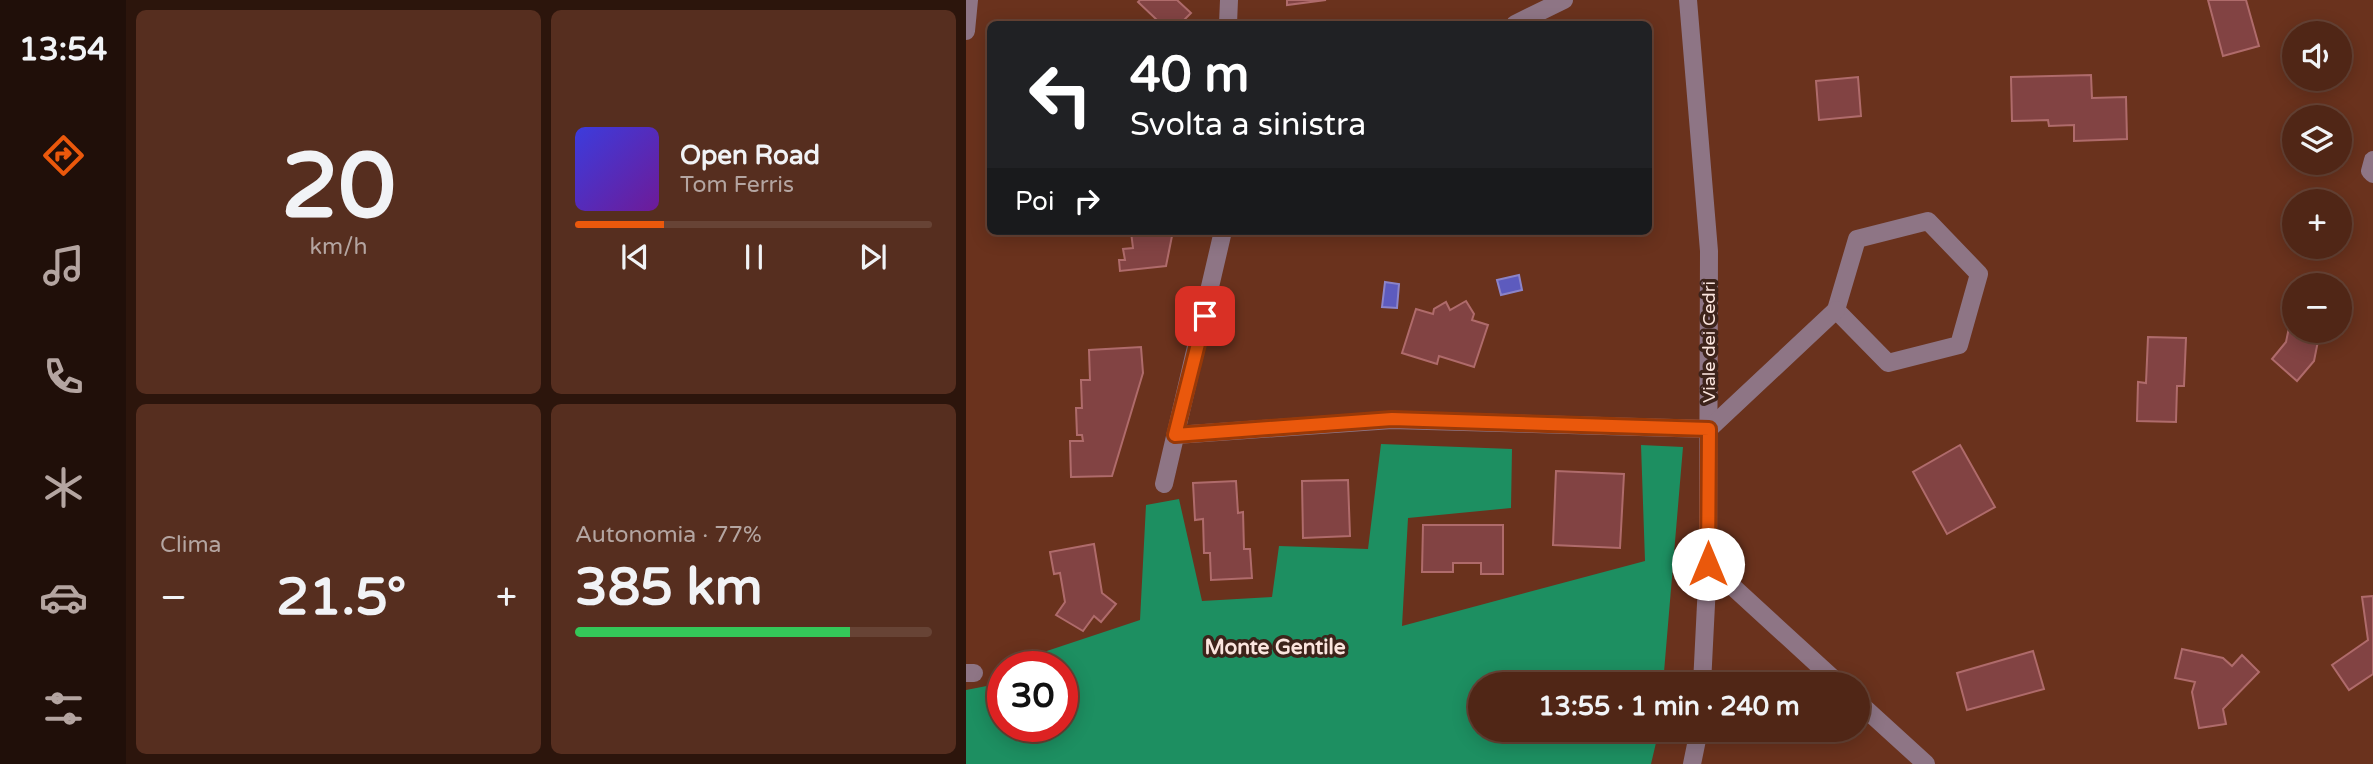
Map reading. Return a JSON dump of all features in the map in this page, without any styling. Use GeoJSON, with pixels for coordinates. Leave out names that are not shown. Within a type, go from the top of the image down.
{"type":"FeatureCollection","features":[{"type":"Feature","properties":{"kind":"street"},"geometry":{"type":"LineString","coordinates":[[966,31],[969,0]]}},
{"type":"Feature","properties":{"kind":"street"},"geometry":{"type":"LineString","coordinates":[[1228,0],[1228,21]]}},
{"type":"Feature","properties":{"kind":"street"},"geometry":{"type":"LineString","coordinates":[[1521,21],[1564,0]]}},
{"type":"Feature","properties":{"kind":"street","name":"Viale dei Cedri"},"geometry":{"type":"LineString","coordinates":[[1688,0],[1709,251],[1708,564],[1703,672]]}},
{"type":"Feature","properties":{"kind":"street"},"geometry":{"type":"LineString","coordinates":[[2373,160],[2370,171],[2373,174]]}},
{"type":"Feature","properties":{"kind":"street"},"geometry":{"type":"LineString","coordinates":[[1175,435],[1392,419],[1709,429],[1836,310],[1857,239],[1928,221],[1979,274],[1959,345],[1888,363],[1836,310]]}},
{"type":"Feature","properties":{"kind":"street"},"geometry":{"type":"LineString","coordinates":[[1164,484],[1222,235]]}},
{"type":"Feature","properties":{"kind":"street"},"geometry":{"type":"LineString","coordinates":[[1708,564],[1826,672]]}},
{"type":"Feature","properties":{"kind":"street"},"geometry":{"type":"LineString","coordinates":[[1870,713],[1926,764]]}},
{"type":"Feature","properties":{"kind":"street"},"geometry":{"type":"LineString","coordinates":[[1692,764],[1697,742]]}},
{"type":"Feature","properties":{"kind":"green space"},"geometry":{"type":"Polygon","coordinates":[[[1381,444],[1512,449],[1511,508],[1408,518],[1402,626],[1645,561],[1641,445],[1683,447],[1664,672],[1468,672],[1468,742],[1656,742],[1651,764],[966,764],[966,690],[987,686],[987,742],[1078,742],[1078,651],[1047,651],[1140,620],[1146,505],[1179,499],[1202,601],[1272,597],[1279,546],[1368,549],[1381,444]]]}},
{"type":"Feature","properties":{"kind":"shaded area"},"geometry":{"type":"Polygon","coordinates":[[[1519,275],[1522,290],[1501,295],[1497,280],[1519,275]]]}},
{"type":"Feature","properties":{"kind":"shaded area"},"geometry":{"type":"Polygon","coordinates":[[[1385,282],[1399,284],[1397,308],[1382,307],[1385,282]]]}},
{"type":"Feature","properties":{"kind":"building"},"geometry":{"type":"Polygon","coordinates":[[[1177,0],[1191,13],[1183,21],[1154,21],[1156,19],[1138,2],[1177,0]]]}},
{"type":"Feature","properties":{"kind":"building"},"geometry":{"type":"Polygon","coordinates":[[[1287,0],[1326,0],[1287,5],[1287,0]]]}},
{"type":"Feature","properties":{"kind":"building"},"geometry":{"type":"Polygon","coordinates":[[[2208,0],[2246,0],[2259,46],[2223,56],[2208,0]]]}},
{"type":"Feature","properties":{"kind":"building"},"geometry":{"type":"Polygon","coordinates":[[[2091,75],[2092,98],[2126,97],[2127,139],[2074,141],[2074,125],[2049,126],[2048,120],[2012,121],[2011,77],[2091,75]]]}},
{"type":"Feature","properties":{"kind":"building"},"geometry":{"type":"Polygon","coordinates":[[[1858,77],[1861,116],[1819,120],[1816,81],[1858,77]]]}},
{"type":"Feature","properties":{"kind":"building"},"geometry":{"type":"Polygon","coordinates":[[[1131,235],[1172,235],[1166,266],[1120,271],[1119,260],[1125,260],[1123,249],[1133,248],[1131,235]]]}},
{"type":"Feature","properties":{"kind":"building"},"geometry":{"type":"Polygon","coordinates":[[[1466,301],[1474,314],[1472,320],[1488,325],[1474,367],[1439,356],[1437,364],[1402,353],[1416,309],[1433,314],[1434,309],[1446,302],[1450,310],[1466,301]]]}},
{"type":"Feature","properties":{"kind":"building"},"geometry":{"type":"Polygon","coordinates":[[[2148,337],[2186,338],[2184,386],[2177,386],[2176,422],[2137,421],[2138,382],[2146,383],[2148,337]]]}},
{"type":"Feature","properties":{"kind":"building"},"geometry":{"type":"Polygon","coordinates":[[[2285,343],[2318,343],[2314,361],[2297,381],[2272,359],[2285,343]]]}},
{"type":"Feature","properties":{"kind":"building"},"geometry":{"type":"Polygon","coordinates":[[[1141,347],[1143,373],[1112,476],[1071,477],[1070,441],[1083,441],[1082,435],[1077,435],[1076,408],[1082,408],[1081,380],[1090,380],[1089,350],[1141,347]]]}},
{"type":"Feature","properties":{"kind":"building"},"geometry":{"type":"Polygon","coordinates":[[[1960,445],[1995,507],[1947,534],[1913,472],[1960,445]]]}},
{"type":"Feature","properties":{"kind":"building"},"geometry":{"type":"Polygon","coordinates":[[[1556,471],[1624,474],[1620,548],[1553,545],[1556,471]]]}},
{"type":"Feature","properties":{"kind":"building"},"geometry":{"type":"Polygon","coordinates":[[[1348,480],[1350,536],[1303,538],[1302,481],[1348,480]]]}},
{"type":"Feature","properties":{"kind":"building"},"geometry":{"type":"Polygon","coordinates":[[[1236,481],[1238,513],[1243,512],[1244,549],[1250,549],[1252,578],[1211,580],[1210,553],[1204,553],[1203,519],[1195,520],[1193,483],[1236,481]]]}},
{"type":"Feature","properties":{"kind":"building"},"geometry":{"type":"Polygon","coordinates":[[[1423,525],[1503,525],[1503,574],[1481,574],[1481,563],[1453,563],[1453,572],[1422,572],[1423,525]]]}},
{"type":"Feature","properties":{"kind":"building"},"geometry":{"type":"Polygon","coordinates":[[[1094,544],[1102,593],[1116,604],[1101,622],[1094,616],[1083,631],[1056,615],[1065,602],[1060,573],[1054,574],[1050,552],[1094,544]]]}},
{"type":"Feature","properties":{"kind":"building"},"geometry":{"type":"Polygon","coordinates":[[[2373,596],[2373,674],[2349,690],[2332,665],[2368,640],[2362,597],[2373,596]]]}},
{"type":"Feature","properties":{"kind":"building"},"geometry":{"type":"Polygon","coordinates":[[[2182,649],[2223,658],[2232,666],[2242,655],[2259,672],[2223,709],[2226,724],[2199,728],[2192,692],[2195,682],[2175,678],[2182,649]]]}},
{"type":"Feature","properties":{"kind":"building"},"geometry":{"type":"Polygon","coordinates":[[[2033,651],[2044,689],[1967,710],[1957,673],[2033,651]]]}},
{"type":"Feature","properties":{"kind":"district","name":"Monte Gentile"},"geometry":{"type":"Point","coordinates":[1275,647]}},
{"type":"Feature","properties":{"kind":"route"},"geometry":{"type":"LineString","coordinates":[[1205,316],[1175,435],[1392,419],[1709,429],[1708,564]]}}]}
